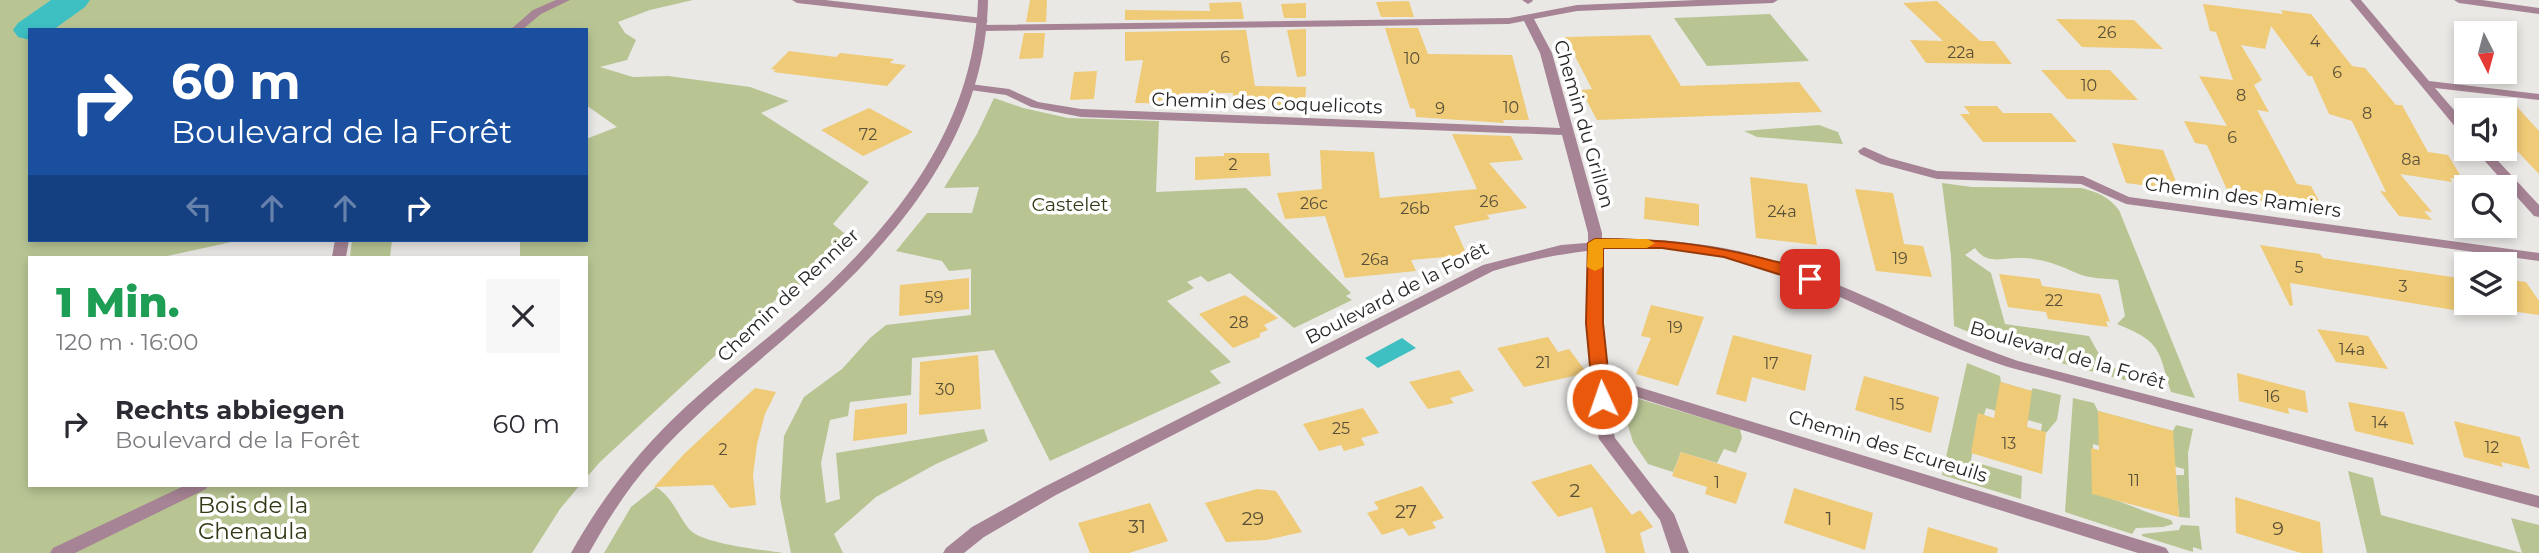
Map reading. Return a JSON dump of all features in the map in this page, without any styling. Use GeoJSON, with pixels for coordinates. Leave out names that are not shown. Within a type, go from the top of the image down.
{"type":"FeatureCollection","features":[{"type":"Feature","properties":{"kind":"street"},"geometry":{"type":"LineString","coordinates":[[517,28],[537,12],[565,0]]}},
{"type":"Feature","properties":{"kind":"street"},"geometry":{"type":"LineString","coordinates":[[797,0],[983,24],[1476,22],[1527,18],[1577,8],[1629,4],[1773,0]]}},
{"type":"Feature","properties":{"kind":"street","name":"Chemin de Rennier"},"geometry":{"type":"LineString","coordinates":[[580,553],[603,512],[646,457],[735,372],[852,269],[887,231],[921,185],[959,119],[979,62],[983,0]]}},
{"type":"Feature","properties":{"kind":"street"},"geometry":{"type":"LineString","coordinates":[[2355,0],[2454,117]]}},
{"type":"Feature","properties":{"kind":"street"},"geometry":{"type":"LineString","coordinates":[[2459,0],[2539,11]]}},
{"type":"Feature","properties":{"kind":"street","name":"Chemin du Grillon"},"geometry":{"type":"LineString","coordinates":[[1527,18],[1546,53],[1595,243],[1595,323],[1602,381],[1602,417],[1607,439],[1668,518],[1679,553]]}},
{"type":"Feature","properties":{"kind":"street"},"geometry":{"type":"LineString","coordinates":[[2427,84],[2539,97]]}},
{"type":"Feature","properties":{"kind":"street","name":"Chemin des Coquelicots"},"geometry":{"type":"LineString","coordinates":[[970,87],[1009,92],[1035,105],[1081,113],[1567,132]]}},
{"type":"Feature","properties":{"kind":"street","name":"Chemin des Ramiers"},"geometry":{"type":"LineString","coordinates":[[1864,150],[1885,161],[1937,175],[2083,180],[2126,200],[2539,257]]}},
{"type":"Feature","properties":{"kind":"street"},"geometry":{"type":"LineString","coordinates":[[2491,161],[2537,209]]}},
{"type":"Feature","properties":{"kind":"street","name":"Boulevard de la Forêt"},"geometry":{"type":"LineString","coordinates":[[952,553],[978,532],[1050,491],[1488,268],[1523,256],[1595,243],[1662,244],[1754,259],[1810,279],[1918,328],[2012,363],[2539,502]]}},
{"type":"Feature","properties":{"kind":"street","name":"Chemin des Ecureuils"},"geometry":{"type":"LineString","coordinates":[[1602,381],[2160,553]]}},
{"type":"Feature","properties":{"kind":"street"},"geometry":{"type":"LineString","coordinates":[[59,553],[196,487]]}},
{"type":"Feature","properties":{"kind":"green space","name":"Bois de la Chenaula"},"geometry":{"type":"Polygon","coordinates":[[[0,0],[693,0],[650,10],[618,22],[625,33],[636,40],[627,60],[600,67],[633,77],[668,76],[750,87],[789,101],[761,113],[869,182],[833,224],[850,238],[787,297],[785,291],[588,476],[588,256],[520,256],[520,242],[588,242],[588,138],[617,127],[588,106],[588,28],[28,28],[28,242],[231,242],[168,256],[28,256],[28,487],[578,487],[560,509],[532,553],[0,553],[0,0]]]}},
{"type":"Feature","properties":{"kind":"green space"},"geometry":{"type":"Polygon","coordinates":[[[1770,14],[1809,61],[1707,66],[1674,18],[1770,14]]]}},
{"type":"Feature","properties":{"kind":"green space","name":"Castelet"},"geometry":{"type":"Polygon","coordinates":[[[994,98],[1068,118],[1159,121],[1156,192],[1246,188],[1351,293],[1346,296],[1352,300],[1294,328],[1230,273],[1208,282],[1201,276],[1187,282],[1194,288],[1167,301],[1231,362],[1210,371],[1221,383],[1050,461],[994,350],[912,358],[911,395],[850,402],[848,416],[830,420],[821,463],[826,503],[840,499],[836,453],[984,429],[988,441],[936,464],[876,497],[834,534],[843,553],[791,553],[780,498],[784,436],[804,397],[842,369],[870,338],[886,325],[971,315],[971,269],[949,271],[942,261],[896,251],[927,213],[972,213],[979,187],[944,188],[977,134],[994,98]]]}},
{"type":"Feature","properties":{"kind":"green space"},"geometry":{"type":"Polygon","coordinates":[[[1819,125],[1838,132],[1843,144],[1757,137],[1744,131],[1819,125]]]}},
{"type":"Feature","properties":{"kind":"green space"},"geometry":{"type":"Polygon","coordinates":[[[1942,183],[1972,187],[2081,188],[2111,201],[2119,210],[2195,398],[2171,392],[2156,348],[2142,336],[2117,324],[2125,316],[2118,280],[2083,276],[2036,259],[1990,259],[1975,248],[1965,255],[1991,273],[2005,324],[2089,336],[2106,367],[2135,371],[2141,384],[2023,352],[1954,326],[1951,256],[1942,183]]]}},
{"type":"Feature","properties":{"kind":"green space"},"geometry":{"type":"Polygon","coordinates":[[[352,242],[392,242],[390,256],[350,256],[352,242]]]}},
{"type":"Feature","properties":{"kind":"green space"},"geometry":{"type":"Polygon","coordinates":[[[1967,363],[2000,376],[2001,382],[2031,391],[2033,388],[2061,395],[2057,420],[2046,433],[2041,431],[2042,424],[1986,408],[1984,415],[1978,414],[1971,461],[2022,476],[2021,499],[1942,475],[1967,363]]]}},
{"type":"Feature","properties":{"kind":"green space"},"geometry":{"type":"Polygon","coordinates":[[[1629,396],[1740,429],[1742,438],[1736,453],[1724,449],[1717,463],[1681,452],[1673,472],[1648,464],[1633,442],[1621,402],[1629,396]]]}},
{"type":"Feature","properties":{"kind":"green space"},"geometry":{"type":"Polygon","coordinates":[[[2073,398],[2094,403],[2098,411],[2173,431],[2176,425],[2193,429],[2188,453],[2190,518],[2179,517],[2176,475],[2184,475],[2184,469],[2093,444],[2092,493],[2171,520],[2173,524],[2136,528],[2132,534],[2065,512],[2073,398]]]}},
{"type":"Feature","properties":{"kind":"green space"},"geometry":{"type":"Polygon","coordinates":[[[2348,471],[2373,478],[2381,515],[2522,553],[2367,553],[2348,471]]]}},
{"type":"Feature","properties":{"kind":"green space"},"geometry":{"type":"Polygon","coordinates":[[[656,487],[696,534],[733,545],[783,553],[604,553],[631,507],[656,487]]]}},
{"type":"Feature","properties":{"kind":"green space"},"geometry":{"type":"Polygon","coordinates":[[[2511,518],[2539,525],[2539,553],[2522,553],[2511,518]]]}},
{"type":"Feature","properties":{"kind":"green space"},"geometry":{"type":"Polygon","coordinates":[[[2181,525],[2199,526],[2202,550],[2193,547],[2193,552],[2142,536],[2179,530],[2181,525]]]}},
{"type":"Feature","properties":{"kind":"water"},"geometry":{"type":"Polygon","coordinates":[[[1402,338],[1416,348],[1378,368],[1365,358],[1402,338]]]}},
{"type":"Feature","properties":{"kind":"building"},"geometry":{"type":"Polygon","coordinates":[[[1030,0],[1047,0],[1046,22],[1026,22],[1030,0]]]}},
{"type":"Feature","properties":{"kind":"building"},"geometry":{"type":"Polygon","coordinates":[[[1409,1],[1414,17],[1381,17],[1376,2],[1409,1]]]}},
{"type":"Feature","properties":{"kind":"building"},"geometry":{"type":"Polygon","coordinates":[[[1937,1],[1980,41],[1994,41],[2012,64],[1926,63],[1910,40],[1943,41],[1903,3],[1937,1]]]}},
{"type":"Feature","properties":{"kind":"building"},"geometry":{"type":"Polygon","coordinates":[[[1241,2],[1244,19],[1125,20],[1125,10],[1210,11],[1209,3],[1241,2]]]}},
{"type":"Feature","properties":{"kind":"building"},"geometry":{"type":"Polygon","coordinates":[[[1306,3],[1306,18],[1284,18],[1281,4],[1306,3]]]}},
{"type":"Feature","properties":{"kind":"building"},"geometry":{"type":"Polygon","coordinates":[[[2203,4],[2283,14],[2281,10],[2311,14],[2352,66],[2365,68],[2396,105],[2402,105],[2428,152],[2448,155],[2460,175],[2450,178],[2452,182],[2400,174],[2432,212],[2424,211],[2432,220],[2399,216],[2380,191],[2386,192],[2352,121],[2329,114],[2312,76],[2308,76],[2271,26],[2265,49],[2241,45],[2262,80],[2254,85],[2269,112],[2257,110],[2297,184],[2311,186],[2324,210],[2259,201],[2261,205],[2232,201],[2207,145],[2195,143],[2184,121],[2227,126],[2199,76],[2233,80],[2216,32],[2210,31],[2203,4]]]}},
{"type":"Feature","properties":{"kind":"building"},"geometry":{"type":"Polygon","coordinates":[[[2056,19],[2134,20],[2163,49],[2082,47],[2056,19]]]}},
{"type":"Feature","properties":{"kind":"building"},"geometry":{"type":"Polygon","coordinates":[[[1385,28],[1418,28],[1428,54],[1512,55],[1529,120],[1503,120],[1504,123],[1416,117],[1415,109],[1410,108],[1385,28]]]}},
{"type":"Feature","properties":{"kind":"building"},"geometry":{"type":"Polygon","coordinates":[[[1306,29],[1306,76],[1297,77],[1287,30],[1306,29]]]}},
{"type":"Feature","properties":{"kind":"building"},"geometry":{"type":"Polygon","coordinates":[[[1246,30],[1255,86],[1306,87],[1305,107],[1232,106],[1233,93],[1186,93],[1184,104],[1135,103],[1143,60],[1125,61],[1125,32],[1246,30]]]}},
{"type":"Feature","properties":{"kind":"building"},"geometry":{"type":"Polygon","coordinates":[[[1024,33],[1045,33],[1043,58],[1019,59],[1024,33]]]}},
{"type":"Feature","properties":{"kind":"building"},"geometry":{"type":"Polygon","coordinates":[[[1650,35],[1681,86],[1799,82],[1822,112],[1597,120],[1581,90],[1592,89],[1565,37],[1650,35]]]}},
{"type":"Feature","properties":{"kind":"building"},"geometry":{"type":"Polygon","coordinates":[[[789,51],[836,57],[840,53],[894,59],[890,63],[906,65],[887,86],[773,72],[776,70],[771,69],[789,51]]]}},
{"type":"Feature","properties":{"kind":"building"},"geometry":{"type":"Polygon","coordinates":[[[2041,70],[2110,70],[2138,100],[2067,99],[2041,70]]]}},
{"type":"Feature","properties":{"kind":"building"},"geometry":{"type":"Polygon","coordinates":[[[1097,71],[1094,99],[1070,100],[1074,72],[1097,71]]]}},
{"type":"Feature","properties":{"kind":"building"},"geometry":{"type":"Polygon","coordinates":[[[1964,106],[1997,106],[2003,113],[2051,113],[2077,142],[1983,142],[1960,114],[1970,114],[1964,106]]]}},
{"type":"Feature","properties":{"kind":"building"},"geometry":{"type":"Polygon","coordinates":[[[2517,107],[2539,131],[2539,174],[2517,151],[2517,107]]]}},
{"type":"Feature","properties":{"kind":"building"},"geometry":{"type":"Polygon","coordinates":[[[869,108],[913,132],[863,156],[821,130],[869,108]]]}},
{"type":"Feature","properties":{"kind":"building"},"geometry":{"type":"Polygon","coordinates":[[[1452,134],[1511,136],[1523,160],[1489,163],[1527,208],[1487,215],[1490,219],[1454,226],[1467,255],[1411,260],[1416,271],[1345,278],[1325,216],[1285,219],[1277,193],[1322,189],[1320,150],[1374,152],[1380,198],[1477,189],[1452,134]]]}},
{"type":"Feature","properties":{"kind":"building"},"geometry":{"type":"Polygon","coordinates":[[[2112,143],[2163,150],[2178,186],[2169,185],[2171,189],[2126,183],[2112,143]]]}},
{"type":"Feature","properties":{"kind":"building"},"geometry":{"type":"Polygon","coordinates":[[[1224,153],[1269,153],[1271,176],[1195,180],[1195,157],[1224,156],[1224,153]]]}},
{"type":"Feature","properties":{"kind":"building"},"geometry":{"type":"Polygon","coordinates":[[[1750,177],[1807,184],[1817,245],[1756,238],[1750,177]]]}},
{"type":"Feature","properties":{"kind":"building"},"geometry":{"type":"Polygon","coordinates":[[[1855,189],[1893,193],[1904,244],[1923,246],[1932,277],[1876,271],[1855,189]]]}},
{"type":"Feature","properties":{"kind":"building"},"geometry":{"type":"Polygon","coordinates":[[[1645,197],[1699,204],[1699,226],[1644,219],[1645,197]]]}},
{"type":"Feature","properties":{"kind":"building"},"geometry":{"type":"Polygon","coordinates":[[[2260,245],[2320,254],[2323,258],[2454,277],[2454,310],[2290,283],[2293,305],[2290,306],[2260,245]]]}},
{"type":"Feature","properties":{"kind":"building"},"geometry":{"type":"Polygon","coordinates":[[[1999,274],[2040,279],[2042,286],[2100,294],[2110,322],[2106,321],[2108,327],[2048,319],[2046,312],[2008,307],[1999,274]]]}},
{"type":"Feature","properties":{"kind":"building"},"geometry":{"type":"Polygon","coordinates":[[[969,278],[969,309],[899,316],[900,285],[969,278]]]}},
{"type":"Feature","properties":{"kind":"building"},"geometry":{"type":"Polygon","coordinates":[[[2517,281],[2526,282],[2539,301],[2539,315],[2517,312],[2517,281]]]}},
{"type":"Feature","properties":{"kind":"building"},"geometry":{"type":"Polygon","coordinates":[[[1245,295],[1278,318],[1264,325],[1268,330],[1260,333],[1260,337],[1233,348],[1199,314],[1245,295]]]}},
{"type":"Feature","properties":{"kind":"building"},"geometry":{"type":"Polygon","coordinates":[[[1651,305],[1704,317],[1678,386],[1636,374],[1651,338],[1641,336],[1651,305]]]}},
{"type":"Feature","properties":{"kind":"building"},"geometry":{"type":"Polygon","coordinates":[[[2317,329],[2368,336],[2388,369],[2336,362],[2317,329]]]}},
{"type":"Feature","properties":{"kind":"building"},"geometry":{"type":"Polygon","coordinates":[[[1733,335],[1812,355],[1805,391],[1752,377],[1746,402],[1716,394],[1733,335]]]}},
{"type":"Feature","properties":{"kind":"building"},"geometry":{"type":"Polygon","coordinates":[[[1548,337],[1558,352],[1569,349],[1587,373],[1524,387],[1497,348],[1548,337]]]}},
{"type":"Feature","properties":{"kind":"building"},"geometry":{"type":"Polygon","coordinates":[[[978,355],[981,409],[919,415],[920,362],[978,355]]]}},
{"type":"Feature","properties":{"kind":"building"},"geometry":{"type":"Polygon","coordinates":[[[1459,370],[1474,391],[1450,398],[1454,403],[1428,409],[1409,382],[1459,370]]]}},
{"type":"Feature","properties":{"kind":"building"},"geometry":{"type":"Polygon","coordinates":[[[2237,373],[2305,391],[2308,413],[2288,408],[2289,414],[2239,401],[2237,373]]]}},
{"type":"Feature","properties":{"kind":"building"},"geometry":{"type":"Polygon","coordinates":[[[1864,376],[1939,397],[1931,433],[1855,410],[1864,376]]]}},
{"type":"Feature","properties":{"kind":"building"},"geometry":{"type":"Polygon","coordinates":[[[2000,382],[2032,391],[2027,427],[2046,432],[2042,474],[1971,453],[1978,413],[1994,418],[2000,382]]]}},
{"type":"Feature","properties":{"kind":"building"},"geometry":{"type":"Polygon","coordinates":[[[755,388],[776,392],[765,414],[757,444],[753,475],[756,505],[730,508],[713,485],[654,487],[684,454],[755,388]]]}},
{"type":"Feature","properties":{"kind":"building"},"geometry":{"type":"Polygon","coordinates":[[[2348,402],[2404,412],[2414,445],[2355,431],[2348,402]]]}},
{"type":"Feature","properties":{"kind":"building"},"geometry":{"type":"Polygon","coordinates":[[[907,403],[907,434],[853,441],[855,410],[907,403]]]}},
{"type":"Feature","properties":{"kind":"building"},"geometry":{"type":"Polygon","coordinates":[[[1363,408],[1379,433],[1361,438],[1365,445],[1344,451],[1341,445],[1319,451],[1303,424],[1363,408]]]}},
{"type":"Feature","properties":{"kind":"building"},"geometry":{"type":"Polygon","coordinates":[[[2098,411],[2173,431],[2179,517],[2092,494],[2091,448],[2099,450],[2098,411]]]}},
{"type":"Feature","properties":{"kind":"building"},"geometry":{"type":"Polygon","coordinates":[[[2454,421],[2520,437],[2530,469],[2501,462],[2503,467],[2464,457],[2454,421]]]}},
{"type":"Feature","properties":{"kind":"building"},"geometry":{"type":"Polygon","coordinates":[[[1681,452],[1747,473],[1736,504],[1705,494],[1707,487],[1672,476],[1681,452]]]}},
{"type":"Feature","properties":{"kind":"building"},"geometry":{"type":"Polygon","coordinates":[[[1591,464],[1632,515],[1640,510],[1653,527],[1640,533],[1645,553],[1606,553],[1592,507],[1558,517],[1531,482],[1591,464]]]}},
{"type":"Feature","properties":{"kind":"building"},"geometry":{"type":"Polygon","coordinates":[[[1422,486],[1444,518],[1432,522],[1436,528],[1409,536],[1403,528],[1382,535],[1367,513],[1379,509],[1374,502],[1422,486]]]}},
{"type":"Feature","properties":{"kind":"building"},"geometry":{"type":"Polygon","coordinates":[[[1794,488],[1873,513],[1865,550],[1784,523],[1794,488]]]}},
{"type":"Feature","properties":{"kind":"building"},"geometry":{"type":"Polygon","coordinates":[[[1257,489],[1276,491],[1302,532],[1267,540],[1226,542],[1205,503],[1257,489]]]}},
{"type":"Feature","properties":{"kind":"building"},"geometry":{"type":"Polygon","coordinates":[[[2235,497],[2320,522],[2323,553],[2301,553],[2236,533],[2235,497]]]}},
{"type":"Feature","properties":{"kind":"building"},"geometry":{"type":"Polygon","coordinates":[[[1150,503],[1168,541],[1129,553],[1090,553],[1078,523],[1150,503]]]}},
{"type":"Feature","properties":{"kind":"building"},"geometry":{"type":"Polygon","coordinates":[[[1928,527],[1998,548],[1997,553],[1923,553],[1928,527]]]}},
{"type":"Feature","properties":{"kind":"waterway"},"geometry":{"type":"LineString","coordinates":[[33,28],[73,0]]}},
{"type":"Feature","properties":{"kind":"slow traffic"},"geometry":{"type":"LineString","coordinates":[[1595,267],[1595,243],[1647,243]]}},
{"type":"Feature","properties":{"kind":"route"},"geometry":{"type":"LineString","coordinates":[[1602,399],[1595,323],[1595,243],[1662,244],[1725,253],[1754,259],[1810,279]]}}]}
